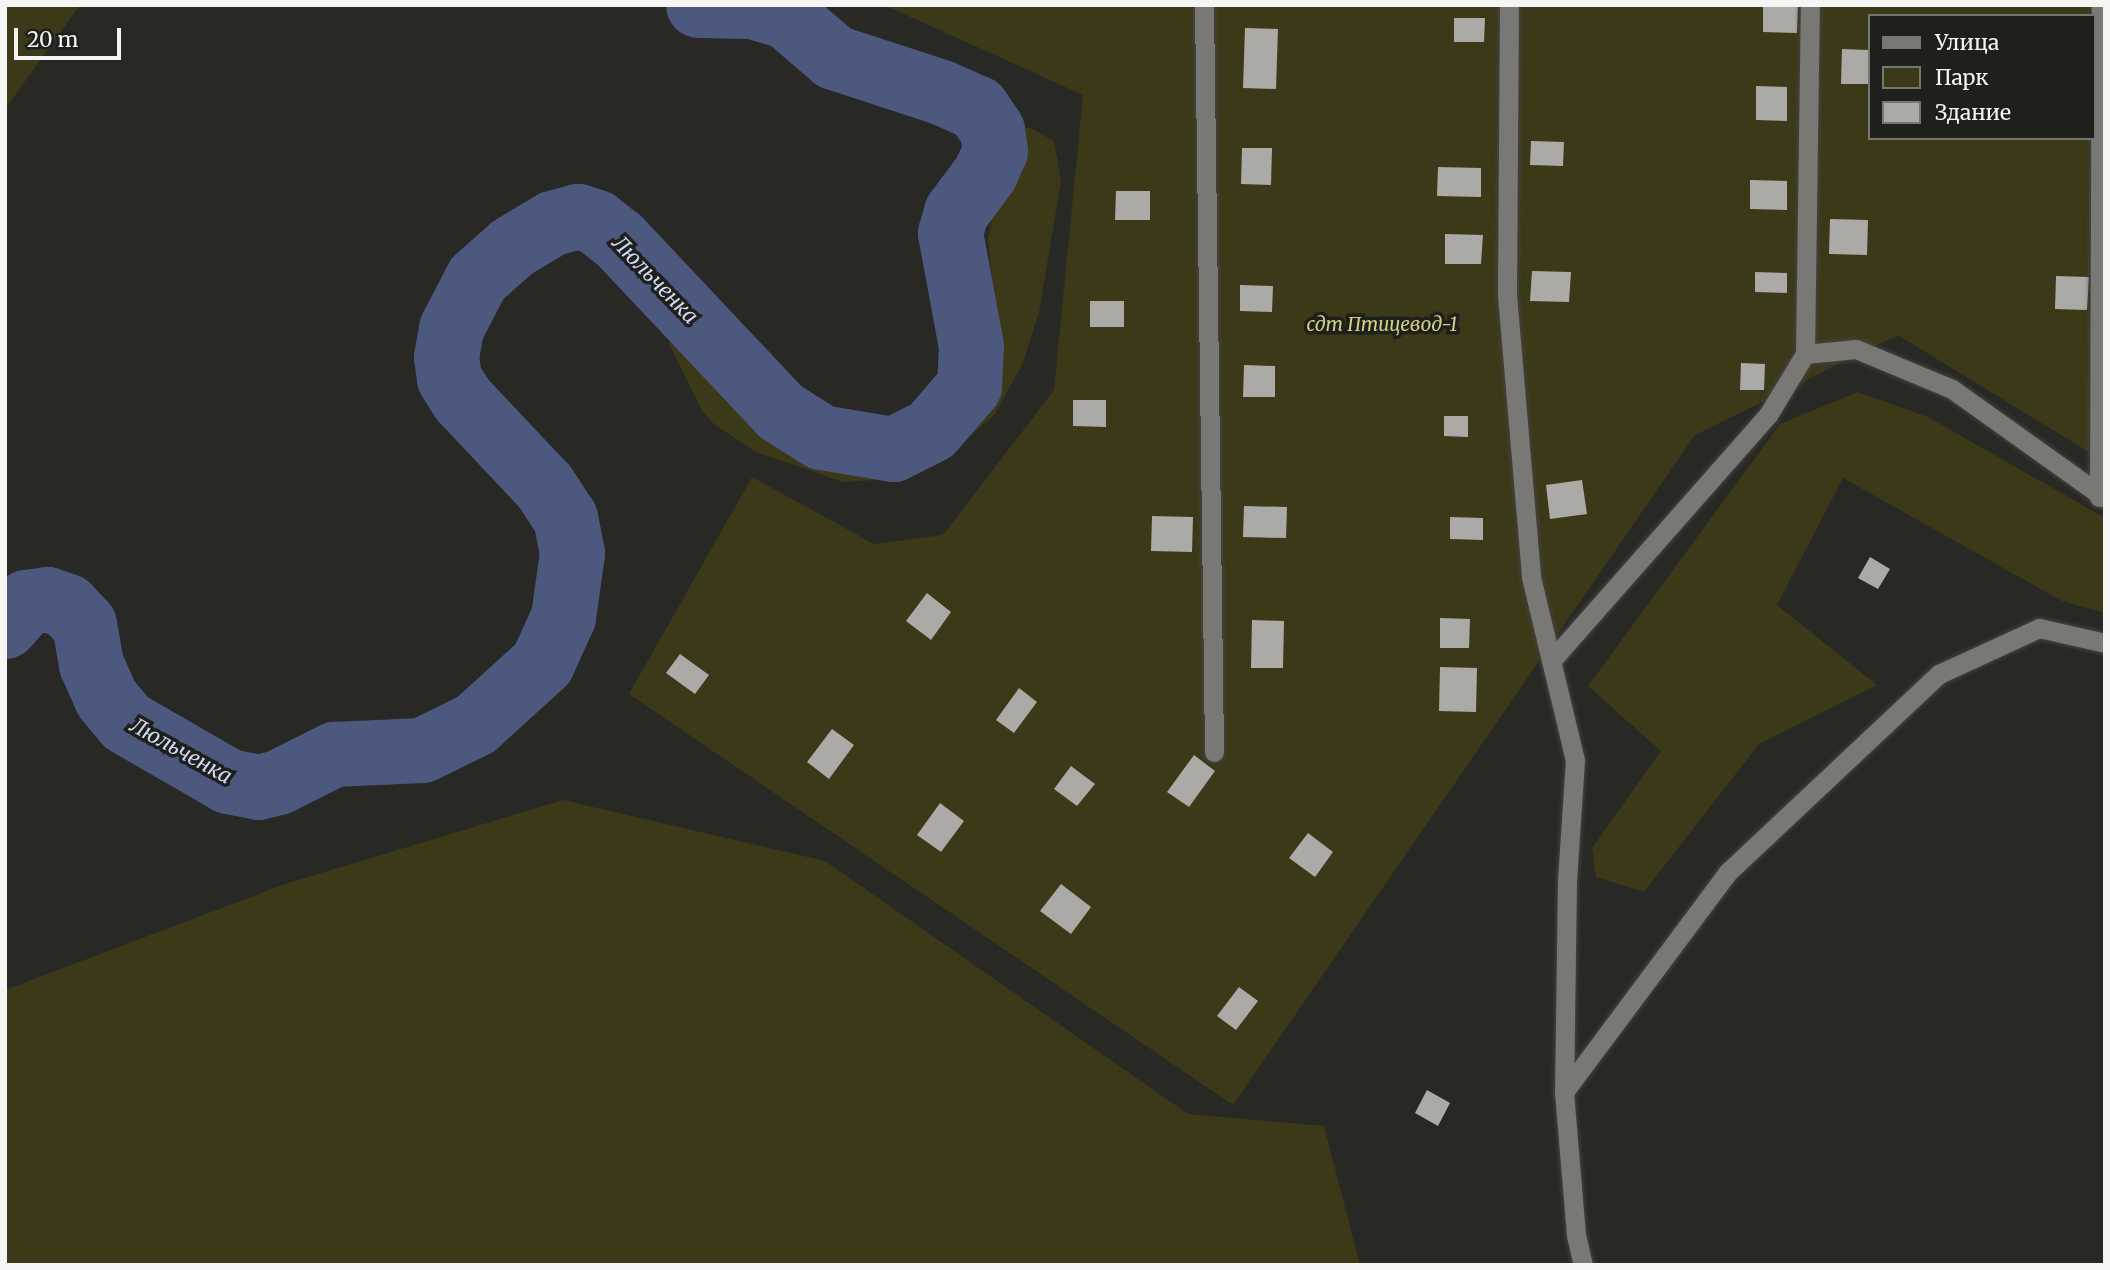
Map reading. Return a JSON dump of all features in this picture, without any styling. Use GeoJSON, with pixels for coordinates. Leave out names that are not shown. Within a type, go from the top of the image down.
{"type":"FeatureCollection","features":[{"type":"Feature","properties":{"kind":"street"},"geometry":{"type":"LineString","coordinates":[[1203,5],[1214,752]]}},
{"type":"Feature","properties":{"kind":"street"},"geometry":{"type":"LineString","coordinates":[[1509,5],[1507,295],[1531,577],[1575,760],[1567,880],[1564,1092],[1576,1235],[1583,1265]]}},
{"type":"Feature","properties":{"kind":"street"},"geometry":{"type":"LineString","coordinates":[[1551,661],[1768,415],[1804,354],[1810,5]]}},
{"type":"Feature","properties":{"kind":"street"},"geometry":{"type":"LineString","coordinates":[[2101,5],[2102,497]]}},
{"type":"Feature","properties":{"kind":"street"},"geometry":{"type":"LineString","coordinates":[[1804,354],[1856,349],[1952,389],[2102,497]]}},
{"type":"Feature","properties":{"kind":"street"},"geometry":{"type":"LineString","coordinates":[[1564,1092],[1727,873],[1939,674],[2039,628],[2105,643]]}},
{"type":"Feature","properties":{"kind":"green space"},"geometry":{"type":"Polygon","coordinates":[[[5,5],[80,5],[5,109],[5,5]]]}},
{"type":"Feature","properties":{"kind":"green space","name":"сдт Птицевод-1"},"geometry":{"type":"Polygon","coordinates":[[[884,5],[2105,5],[2105,462],[1898,335],[1695,435],[1233,1105],[629,694],[752,477],[874,544],[943,535],[1054,390],[1083,95],[884,5]]]}},
{"type":"Feature","properties":{"kind":"green space"},"geometry":{"type":"Polygon","coordinates":[[[1022,128],[1030,128],[1054,141],[1061,181],[1039,312],[1023,363],[995,414],[956,449],[918,470],[892,479],[843,482],[756,452],[715,425],[702,411],[669,344],[674,320],[690,314],[743,335],[792,380],[867,428],[885,432],[942,421],[977,380],[991,342],[994,306],[988,238],[995,203],[1022,128]]]}},
{"type":"Feature","properties":{"kind":"green space"},"geometry":{"type":"Polygon","coordinates":[[[1858,392],[1928,417],[2105,518],[2105,613],[2062,601],[1843,478],[1777,605],[1877,685],[1759,744],[1644,892],[1596,877],[1592,848],[1661,751],[1588,686],[1780,424],[1858,392]]]}},
{"type":"Feature","properties":{"kind":"green space"},"geometry":{"type":"Polygon","coordinates":[[[563,800],[825,861],[1188,1114],[1324,1126],[1360,1265],[5,1265],[5,990],[285,884],[563,800]]]}},
{"type":"Feature","properties":{"kind":"building"},"geometry":{"type":"Polygon","coordinates":[[[1763,5],[1798,5],[1797,33],[1763,32],[1763,5]]]}},
{"type":"Feature","properties":{"kind":"building"},"geometry":{"type":"Polygon","coordinates":[[[1454,18],[1485,18],[1484,42],[1454,42],[1454,18]]]}},
{"type":"Feature","properties":{"kind":"building"},"geometry":{"type":"Polygon","coordinates":[[[1245,28],[1278,29],[1276,89],[1243,88],[1245,28]]]}},
{"type":"Feature","properties":{"kind":"building"},"geometry":{"type":"Polygon","coordinates":[[[1842,49],[1868,50],[1868,84],[1841,84],[1842,49]]]}},
{"type":"Feature","properties":{"kind":"building"},"geometry":{"type":"Polygon","coordinates":[[[1756,86],[1787,87],[1787,121],[1756,120],[1756,86]]]}},
{"type":"Feature","properties":{"kind":"building"},"geometry":{"type":"Polygon","coordinates":[[[1531,141],[1564,142],[1563,166],[1530,165],[1531,141]]]}},
{"type":"Feature","properties":{"kind":"building"},"geometry":{"type":"Polygon","coordinates":[[[1242,148],[1272,148],[1271,185],[1241,184],[1242,148]]]}},
{"type":"Feature","properties":{"kind":"building"},"geometry":{"type":"Polygon","coordinates":[[[1438,167],[1481,168],[1481,197],[1437,196],[1438,167]]]}},
{"type":"Feature","properties":{"kind":"building"},"geometry":{"type":"Polygon","coordinates":[[[1750,180],[1787,181],[1787,210],[1750,209],[1750,180]]]}},
{"type":"Feature","properties":{"kind":"building"},"geometry":{"type":"Polygon","coordinates":[[[1116,191],[1150,191],[1150,220],[1115,220],[1116,191]]]}},
{"type":"Feature","properties":{"kind":"building"},"geometry":{"type":"Polygon","coordinates":[[[1830,219],[1868,220],[1867,255],[1829,254],[1830,219]]]}},
{"type":"Feature","properties":{"kind":"building"},"geometry":{"type":"Polygon","coordinates":[[[1445,234],[1483,235],[1481,264],[1445,264],[1445,234]]]}},
{"type":"Feature","properties":{"kind":"building"},"geometry":{"type":"Polygon","coordinates":[[[1532,271],[1571,272],[1569,302],[1530,301],[1532,271]]]}},
{"type":"Feature","properties":{"kind":"building"},"geometry":{"type":"Polygon","coordinates":[[[1755,272],[1787,273],[1787,293],[1755,292],[1755,272]]]}},
{"type":"Feature","properties":{"kind":"building"},"geometry":{"type":"Polygon","coordinates":[[[2056,276],[2089,277],[2087,310],[2055,309],[2056,276]]]}},
{"type":"Feature","properties":{"kind":"building"},"geometry":{"type":"Polygon","coordinates":[[[1240,285],[1273,286],[1272,312],[1240,311],[1240,285]]]}},
{"type":"Feature","properties":{"kind":"building"},"geometry":{"type":"Polygon","coordinates":[[[1090,301],[1124,301],[1124,327],[1090,327],[1090,301]]]}},
{"type":"Feature","properties":{"kind":"building"},"geometry":{"type":"Polygon","coordinates":[[[1741,363],[1765,364],[1764,390],[1740,390],[1741,363]]]}},
{"type":"Feature","properties":{"kind":"building"},"geometry":{"type":"Polygon","coordinates":[[[1244,365],[1275,366],[1275,397],[1243,397],[1244,365]]]}},
{"type":"Feature","properties":{"kind":"building"},"geometry":{"type":"Polygon","coordinates":[[[1073,400],[1106,400],[1106,427],[1073,426],[1073,400]]]}},
{"type":"Feature","properties":{"kind":"building"},"geometry":{"type":"Polygon","coordinates":[[[1444,416],[1468,416],[1468,437],[1444,436],[1444,416]]]}},
{"type":"Feature","properties":{"kind":"building"},"geometry":{"type":"Polygon","coordinates":[[[1582,480],[1587,514],[1550,519],[1546,485],[1582,480]]]}},
{"type":"Feature","properties":{"kind":"building"},"geometry":{"type":"Polygon","coordinates":[[[1244,506],[1287,507],[1286,538],[1243,537],[1244,506]]]}},
{"type":"Feature","properties":{"kind":"building"},"geometry":{"type":"Polygon","coordinates":[[[1152,516],[1193,517],[1192,552],[1151,551],[1152,516]]]}},
{"type":"Feature","properties":{"kind":"building"},"geometry":{"type":"Polygon","coordinates":[[[1450,517],[1483,518],[1483,540],[1450,539],[1450,517]]]}},
{"type":"Feature","properties":{"kind":"building"},"geometry":{"type":"Polygon","coordinates":[[[1870,557],[1890,569],[1878,589],[1858,578],[1870,557]]]}},
{"type":"Feature","properties":{"kind":"building"},"geometry":{"type":"Polygon","coordinates":[[[927,593],[951,612],[931,640],[906,621],[927,593]]]}},
{"type":"Feature","properties":{"kind":"building"},"geometry":{"type":"Polygon","coordinates":[[[1440,618],[1470,619],[1469,648],[1440,648],[1440,618]]]}},
{"type":"Feature","properties":{"kind":"building"},"geometry":{"type":"Polygon","coordinates":[[[1252,620],[1284,621],[1283,668],[1251,668],[1252,620]]]}},
{"type":"Feature","properties":{"kind":"building"},"geometry":{"type":"Polygon","coordinates":[[[680,654],[709,675],[695,694],[666,673],[680,654]]]}},
{"type":"Feature","properties":{"kind":"building"},"geometry":{"type":"Polygon","coordinates":[[[1440,667],[1477,668],[1476,712],[1439,711],[1440,667]]]}},
{"type":"Feature","properties":{"kind":"building"},"geometry":{"type":"Polygon","coordinates":[[[1019,688],[1037,702],[1014,733],[996,720],[1019,688]]]}},
{"type":"Feature","properties":{"kind":"building"},"geometry":{"type":"Polygon","coordinates":[[[832,729],[854,745],[829,779],[807,762],[832,729]]]}},
{"type":"Feature","properties":{"kind":"building"},"geometry":{"type":"Polygon","coordinates":[[[1194,755],[1215,771],[1189,807],[1167,792],[1194,755]]]}},
{"type":"Feature","properties":{"kind":"building"},"geometry":{"type":"Polygon","coordinates":[[[1071,766],[1095,784],[1077,806],[1054,789],[1071,766]]]}},
{"type":"Feature","properties":{"kind":"building"},"geometry":{"type":"Polygon","coordinates":[[[940,803],[964,821],[941,852],[917,835],[940,803]]]}},
{"type":"Feature","properties":{"kind":"building"},"geometry":{"type":"Polygon","coordinates":[[[1308,833],[1333,852],[1315,877],[1289,858],[1308,833]]]}},
{"type":"Feature","properties":{"kind":"building"},"geometry":{"type":"Polygon","coordinates":[[[1061,884],[1091,907],[1071,934],[1040,911],[1061,884]]]}},
{"type":"Feature","properties":{"kind":"building"},"geometry":{"type":"Polygon","coordinates":[[[1239,987],[1258,1001],[1236,1030],[1217,1016],[1239,987]]]}},
{"type":"Feature","properties":{"kind":"building"},"geometry":{"type":"Polygon","coordinates":[[[1427,1090],[1450,1103],[1438,1126],[1415,1113],[1427,1090]]]}},
{"type":"Feature","properties":{"kind":"waterway","name":"Люльченка"},"geometry":{"type":"LineString","coordinates":[[5,626],[26,602],[47,599],[67,606],[84,624],[91,664],[106,698],[126,722],[228,781],[258,787],[278,782],[334,754],[422,750],[475,724],[542,663],[563,617],[572,553],[565,518],[544,486],[462,399],[449,378],[446,357],[451,328],[477,278],[512,247],[552,223],[578,216],[596,222],[619,240],[780,411],[821,437],[893,449],[931,430],[969,386],[971,346],[950,233],[956,212],[985,173],[995,151],[992,130],[977,108],[941,92],[834,57],[786,16],[750,6],[698,5]]}}]}
